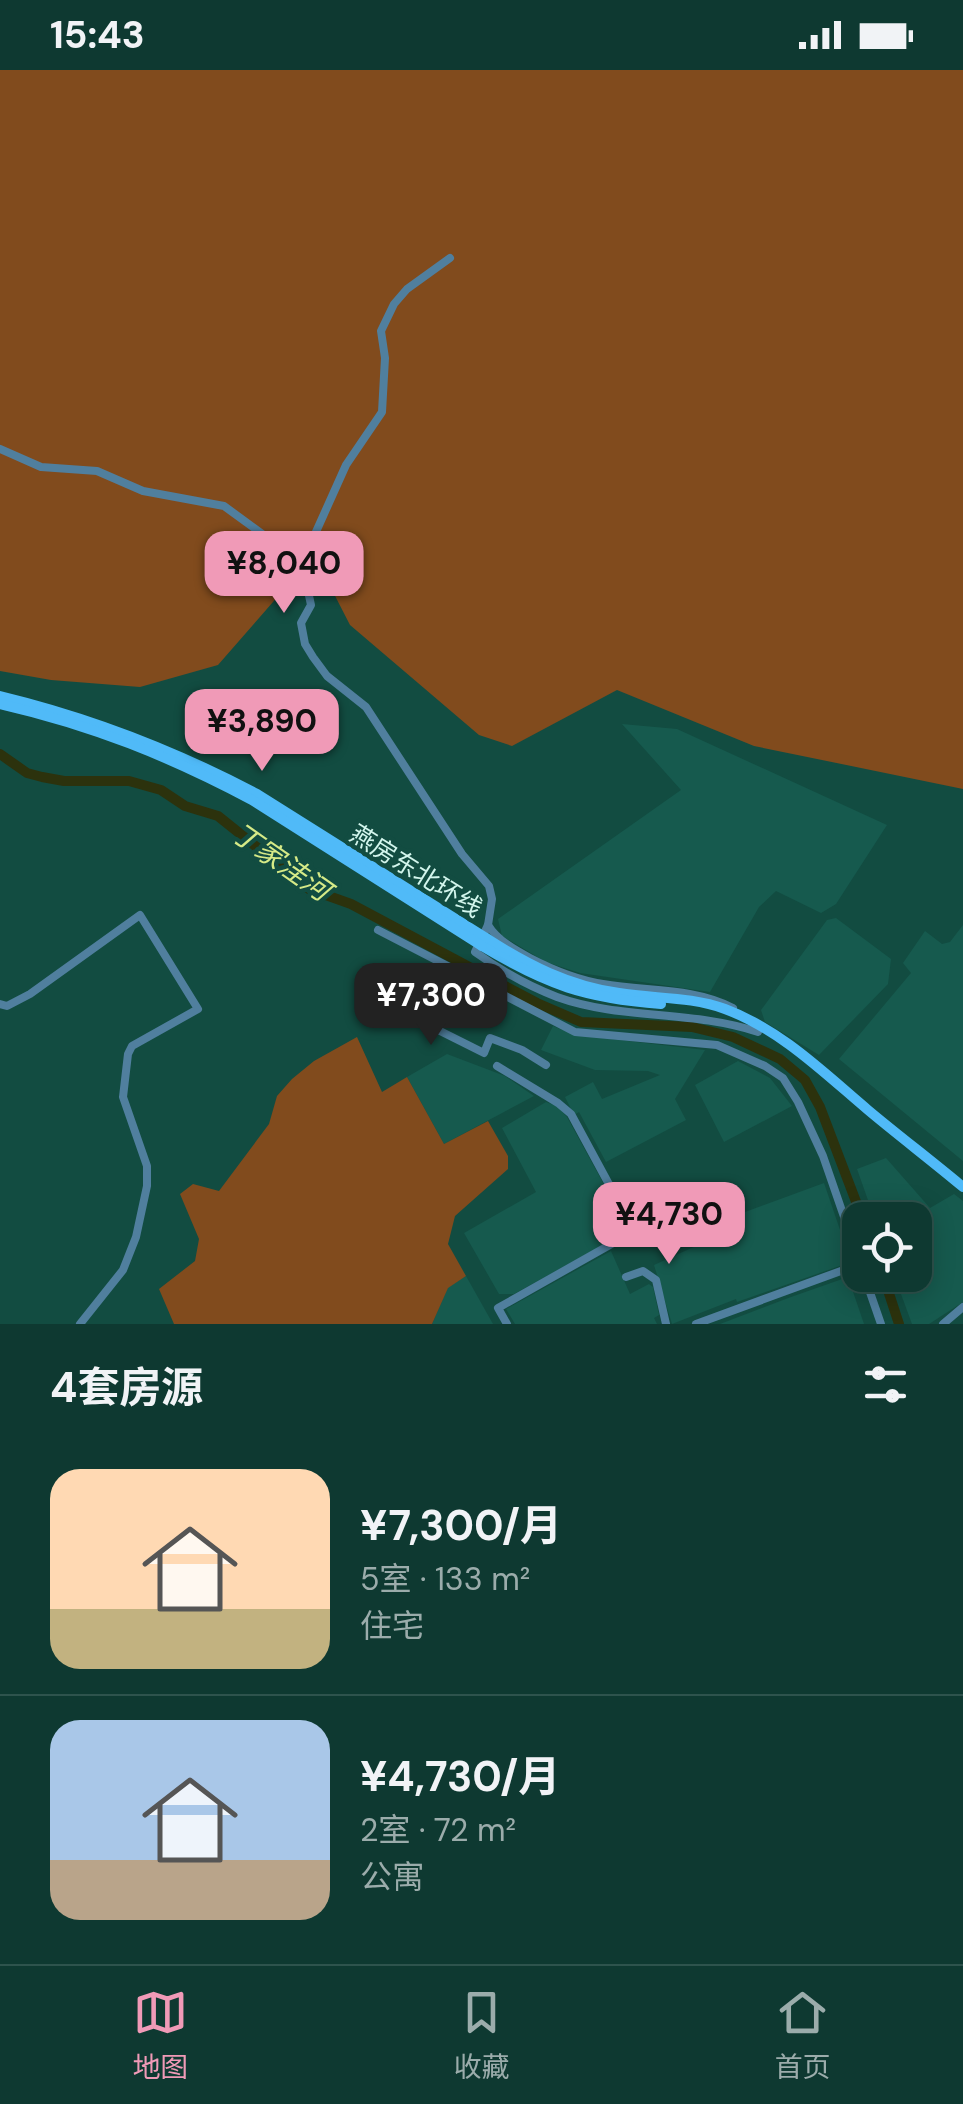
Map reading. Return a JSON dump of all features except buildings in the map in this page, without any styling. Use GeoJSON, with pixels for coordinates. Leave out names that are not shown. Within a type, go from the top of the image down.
{"type":"FeatureCollection","features":[{"type":"Feature","properties":{"kind":"main road","name":"燕房东北环线"},"geometry":{"type":"LineString","coordinates":[[0,700],[95,721],[205,767],[257,794],[484,942],[570,983],[621,994],[695,1000],[729,1011],[797,1048],[963,1187]]}},
{"type":"Feature","properties":{"kind":"street"},"geometry":{"type":"LineString","coordinates":[[450,258],[407,289],[393,306],[381,332],[386,358],[382,412],[346,465],[302,562],[311,605],[301,623],[305,644],[327,676],[366,706],[462,854],[489,886],[492,898],[488,925],[475,952],[525,982],[591,1006],[757,1028]]}},
{"type":"Feature","properties":{"kind":"street"},"geometry":{"type":"LineString","coordinates":[[0,449],[42,467],[97,471],[143,491],[224,506],[302,562]]}},
{"type":"Feature","properties":{"kind":"street"},"geometry":{"type":"LineString","coordinates":[[0,1004],[7,1006],[30,994],[140,915],[198,1009],[132,1046],[128,1054],[123,1097],[147,1166],[147,1186],[136,1238],[123,1270],[80,1324]]}},
{"type":"Feature","properties":{"kind":"street"},"geometry":{"type":"LineString","coordinates":[[488,925],[497,937],[525,955],[573,977],[718,1000],[740,1011],[757,1028]]}},
{"type":"Feature","properties":{"kind":"street"},"geometry":{"type":"LineString","coordinates":[[378,930],[576,1032],[717,1045],[764,1066],[783,1078],[798,1102],[823,1156],[842,1211]]}},
{"type":"Feature","properties":{"kind":"street"},"geometry":{"type":"LineString","coordinates":[[444,964],[416,1019],[484,1053],[490,1038],[522,1050],[546,1065]]}},
{"type":"Feature","properties":{"kind":"street"},"geometry":{"type":"LineString","coordinates":[[497,1066],[570,1114],[631,1233],[498,1308],[507,1324]]}},
{"type":"Feature","properties":{"kind":"street"},"geometry":{"type":"LineString","coordinates":[[626,1277],[643,1271],[656,1280],[666,1324]]}},
{"type":"Feature","properties":{"kind":"street"},"geometry":{"type":"LineString","coordinates":[[696,1324],[842,1271]]}},
{"type":"Feature","properties":{"kind":"street"},"geometry":{"type":"LineString","coordinates":[[870,1292],[880,1324]]}},
{"type":"Feature","properties":{"kind":"street"},"geometry":{"type":"LineString","coordinates":[[942,1324],[963,1308]]}},
{"type":"Feature","properties":{"kind":"shaded area"},"geometry":{"type":"Polygon","coordinates":[[[0,70],[963,70],[963,789],[754,746],[617,690],[512,746],[479,735],[350,625],[314,555],[218,665],[140,687],[51,680],[0,671],[0,70]]]}},
{"type":"Feature","properties":{"kind":"shaded area"},"geometry":{"type":"Polygon","coordinates":[[[622,724],[677,729],[887,825],[836,904],[821,913],[776,891],[759,907],[710,992],[580,973],[546,962],[502,936],[498,919],[681,790],[622,724]]]}},
{"type":"Feature","properties":{"kind":"shaded area"},"geometry":{"type":"Polygon","coordinates":[[[836,918],[891,959],[888,984],[819,1055],[765,1022],[761,1010],[827,920],[836,918]]]}},
{"type":"Feature","properties":{"kind":"shaded area"},"geometry":{"type":"Polygon","coordinates":[[[963,925],[963,1161],[839,1059],[911,973],[903,963],[925,931],[942,944],[950,942],[963,925]]]}},
{"type":"Feature","properties":{"kind":"shaded area"},"geometry":{"type":"Polygon","coordinates":[[[553,1026],[576,1035],[705,1050],[675,1099],[686,1120],[606,1162],[579,1112],[574,1115],[565,1097],[593,1082],[602,1099],[660,1075],[648,1071],[595,1070],[541,1050],[553,1026]]]}},
{"type":"Feature","properties":{"kind":"shaded area"},"geometry":{"type":"Polygon","coordinates":[[[357,1037],[382,1092],[407,1077],[444,1144],[488,1121],[508,1156],[508,1169],[455,1216],[448,1244],[466,1276],[448,1288],[432,1324],[174,1324],[159,1289],[195,1261],[199,1239],[180,1194],[193,1184],[219,1191],[269,1124],[277,1096],[292,1079],[314,1061],[357,1037]]]}},
{"type":"Feature","properties":{"kind":"shaded area"},"geometry":{"type":"Polygon","coordinates":[[[447,1054],[505,1076],[534,1096],[444,1144],[407,1077],[447,1054]]]}},
{"type":"Feature","properties":{"kind":"shaded area"},"geometry":{"type":"Polygon","coordinates":[[[738,1061],[770,1078],[792,1106],[724,1142],[695,1085],[738,1061]]]}},
{"type":"Feature","properties":{"kind":"shaded area"},"geometry":{"type":"Polygon","coordinates":[[[546,1102],[557,1106],[567,1117],[625,1223],[623,1234],[514,1294],[499,1294],[464,1233],[536,1192],[502,1128],[546,1102]]]}},
{"type":"Feature","properties":{"kind":"shaded area"},"geometry":{"type":"Polygon","coordinates":[[[886,1158],[925,1202],[869,1202],[857,1169],[886,1158]]]}},
{"type":"Feature","properties":{"kind":"shaded area"},"geometry":{"type":"Polygon","coordinates":[[[824,1183],[842,1236],[842,1265],[672,1324],[654,1265],[718,1236],[715,1223],[824,1183]]]}},
{"type":"Feature","properties":{"kind":"shaded area"},"geometry":{"type":"Polygon","coordinates":[[[954,1194],[963,1201],[963,1302],[929,1324],[912,1324],[900,1292],[932,1292],[932,1207],[954,1194]]]}},
{"type":"Feature","properties":{"kind":"shaded area"},"geometry":{"type":"Polygon","coordinates":[[[611,1251],[630,1294],[649,1284],[653,1287],[657,1324],[515,1324],[506,1309],[611,1251]]]}},
{"type":"Feature","properties":{"kind":"shaded area"},"geometry":{"type":"Polygon","coordinates":[[[466,1276],[493,1324],[432,1324],[448,1287],[466,1276]]]}},
{"type":"Feature","properties":{"kind":"shaded area"},"geometry":{"type":"Polygon","coordinates":[[[842,1279],[842,1292],[853,1292],[864,1324],[720,1324],[842,1279]]]}},
{"type":"Feature","properties":{"kind":"waterway","name":"丁家洼河"},"geometry":{"type":"LineString","coordinates":[[0,754],[27,773],[64,781],[129,781],[161,790],[185,806],[218,816],[309,889],[351,904],[537,1003],[581,1022],[692,1027],[733,1037],[780,1059],[805,1080],[820,1107],[856,1202]]}},
{"type":"Feature","properties":{"kind":"waterway","name":"丁家洼河"},"geometry":{"type":"LineString","coordinates":[[889,1292],[899,1324]]}}]}
